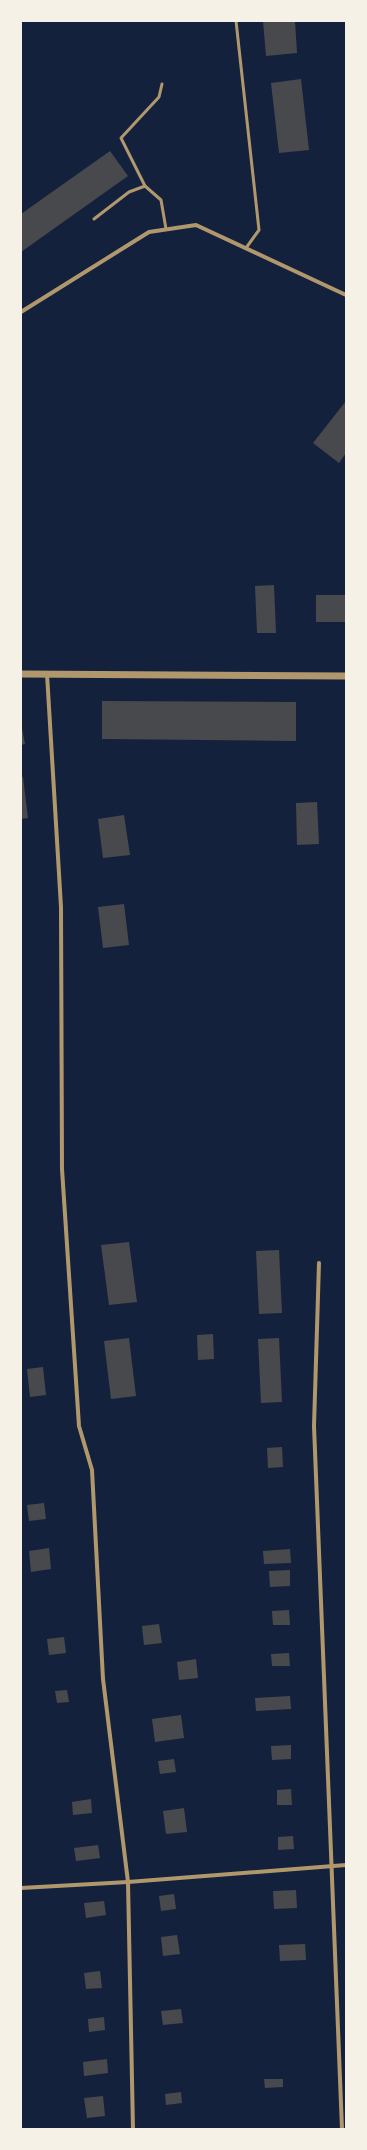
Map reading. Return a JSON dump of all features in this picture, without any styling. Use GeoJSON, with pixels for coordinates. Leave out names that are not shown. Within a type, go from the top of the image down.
{"type":"FeatureCollection","features":[{"type":"Feature","properties":{"kind":"street"},"geometry":{"type":"LineString","coordinates":[[21,312],[149,232],[196,225],[346,294]]}},
{"type":"Feature","properties":{"kind":"street"},"geometry":{"type":"LineString","coordinates":[[21,674],[346,676]]}},
{"type":"Feature","properties":{"kind":"street"},"geometry":{"type":"LineString","coordinates":[[47,674],[61,907],[62,1169],[79,1426],[92,1470],[103,1679],[128,1882],[132,2129]]}},
{"type":"Feature","properties":{"kind":"street"},"geometry":{"type":"LineString","coordinates":[[319,1263],[314,1426],[330,1867],[342,2129]]}},
{"type":"Feature","properties":{"kind":"street"},"geometry":{"type":"LineString","coordinates":[[21,1888],[128,1882],[346,1865]]}},
{"type":"Feature","properties":{"kind":"lane"},"geometry":{"type":"LineString","coordinates":[[236,21],[259,230],[246,248]]}},
{"type":"Feature","properties":{"kind":"lane"},"geometry":{"type":"LineString","coordinates":[[162,84],[159,97],[121,138],[144,186],[161,200],[166,229]]}},
{"type":"Feature","properties":{"kind":"lane"},"geometry":{"type":"LineString","coordinates":[[94,219],[129,192],[144,186]]}},
{"type":"Feature","properties":{"kind":"building"},"geometry":{"type":"Polygon","coordinates":[[[263,21],[295,21],[297,53],[266,56],[263,21]]]}},
{"type":"Feature","properties":{"kind":"building"},"geometry":{"type":"Polygon","coordinates":[[[301,79],[309,150],[279,153],[271,83],[301,79]]]}},
{"type":"Feature","properties":{"kind":"building"},"geometry":{"type":"Polygon","coordinates":[[[110,151],[128,176],[21,252],[21,214],[110,151]]]}},
{"type":"Feature","properties":{"kind":"building"},"geometry":{"type":"Polygon","coordinates":[[[346,401],[346,453],[339,463],[313,443],[346,401]]]}},
{"type":"Feature","properties":{"kind":"building"},"geometry":{"type":"Polygon","coordinates":[[[274,585],[276,633],[257,633],[255,586],[274,585]]]}},
{"type":"Feature","properties":{"kind":"building"},"geometry":{"type":"Polygon","coordinates":[[[316,595],[346,595],[346,622],[316,622],[316,595]]]}},
{"type":"Feature","properties":{"kind":"building"},"geometry":{"type":"Polygon","coordinates":[[[102,701],[296,702],[296,741],[102,739],[102,701]]]}},
{"type":"Feature","properties":{"kind":"building"},"geometry":{"type":"Polygon","coordinates":[[[21,723],[25,744],[21,745],[21,723]]]}},
{"type":"Feature","properties":{"kind":"building"},"geometry":{"type":"Polygon","coordinates":[[[23,777],[28,818],[21,819],[21,778],[23,777]]]}},
{"type":"Feature","properties":{"kind":"building"},"geometry":{"type":"Polygon","coordinates":[[[317,802],[319,844],[297,845],[296,803],[317,802]]]}},
{"type":"Feature","properties":{"kind":"building"},"geometry":{"type":"Polygon","coordinates":[[[124,815],[130,855],[103,858],[98,819],[124,815]]]}},
{"type":"Feature","properties":{"kind":"building"},"geometry":{"type":"Polygon","coordinates":[[[124,904],[129,945],[103,948],[98,907],[124,904]]]}},
{"type":"Feature","properties":{"kind":"building"},"geometry":{"type":"Polygon","coordinates":[[[129,1242],[137,1302],[109,1305],[101,1245],[129,1242]]]}},
{"type":"Feature","properties":{"kind":"building"},"geometry":{"type":"Polygon","coordinates":[[[279,1250],[282,1313],[259,1314],[256,1251],[279,1250]]]}},
{"type":"Feature","properties":{"kind":"building"},"geometry":{"type":"Polygon","coordinates":[[[213,1334],[214,1359],[198,1360],[197,1335],[213,1334]]]}},
{"type":"Feature","properties":{"kind":"building"},"geometry":{"type":"Polygon","coordinates":[[[129,1338],[136,1396],[111,1399],[104,1341],[129,1338]]]}},
{"type":"Feature","properties":{"kind":"building"},"geometry":{"type":"Polygon","coordinates":[[[279,1338],[282,1402],[261,1403],[258,1339],[279,1338]]]}},
{"type":"Feature","properties":{"kind":"building"},"geometry":{"type":"Polygon","coordinates":[[[43,1367],[46,1395],[30,1397],[27,1369],[43,1367]]]}},
{"type":"Feature","properties":{"kind":"building"},"geometry":{"type":"Polygon","coordinates":[[[282,1447],[283,1467],[268,1468],[267,1448],[282,1447]]]}},
{"type":"Feature","properties":{"kind":"building"},"geometry":{"type":"Polygon","coordinates":[[[44,1503],[46,1519],[29,1521],[27,1505],[44,1503]]]}},
{"type":"Feature","properties":{"kind":"building"},"geometry":{"type":"Polygon","coordinates":[[[49,1548],[51,1569],[31,1572],[29,1551],[49,1548]]]}},
{"type":"Feature","properties":{"kind":"building"},"geometry":{"type":"Polygon","coordinates":[[[290,1549],[291,1563],[264,1564],[263,1551],[290,1549]]]}},
{"type":"Feature","properties":{"kind":"building"},"geometry":{"type":"Polygon","coordinates":[[[290,1570],[290,1586],[270,1587],[269,1571],[290,1570]]]}},
{"type":"Feature","properties":{"kind":"building"},"geometry":{"type":"Polygon","coordinates":[[[289,1610],[290,1625],[273,1625],[272,1611],[289,1610]]]}},
{"type":"Feature","properties":{"kind":"building"},"geometry":{"type":"Polygon","coordinates":[[[159,1624],[162,1643],[144,1645],[142,1626],[159,1624]]]}},
{"type":"Feature","properties":{"kind":"building"},"geometry":{"type":"Polygon","coordinates":[[[64,1637],[66,1653],[49,1655],[47,1639],[64,1637]]]}},
{"type":"Feature","properties":{"kind":"building"},"geometry":{"type":"Polygon","coordinates":[[[289,1653],[290,1666],[272,1666],[271,1654],[289,1653]]]}},
{"type":"Feature","properties":{"kind":"building"},"geometry":{"type":"Polygon","coordinates":[[[196,1659],[198,1678],[179,1680],[177,1662],[196,1659]]]}},
{"type":"Feature","properties":{"kind":"building"},"geometry":{"type":"Polygon","coordinates":[[[67,1690],[69,1702],[57,1703],[55,1691],[67,1690]]]}},
{"type":"Feature","properties":{"kind":"building"},"geometry":{"type":"Polygon","coordinates":[[[290,1696],[291,1709],[256,1711],[255,1698],[290,1696]]]}},
{"type":"Feature","properties":{"kind":"building"},"geometry":{"type":"Polygon","coordinates":[[[181,1715],[184,1738],[155,1742],[152,1719],[181,1715]]]}},
{"type":"Feature","properties":{"kind":"building"},"geometry":{"type":"Polygon","coordinates":[[[291,1745],[291,1759],[272,1760],[271,1746],[291,1745]]]}},
{"type":"Feature","properties":{"kind":"building"},"geometry":{"type":"Polygon","coordinates":[[[174,1759],[176,1772],[160,1774],[158,1761],[174,1759]]]}},
{"type":"Feature","properties":{"kind":"building"},"geometry":{"type":"Polygon","coordinates":[[[291,1789],[292,1805],[277,1805],[277,1790],[291,1789]]]}},
{"type":"Feature","properties":{"kind":"building"},"geometry":{"type":"Polygon","coordinates":[[[91,1799],[92,1813],[73,1815],[72,1802],[91,1799]]]}},
{"type":"Feature","properties":{"kind":"building"},"geometry":{"type":"Polygon","coordinates":[[[184,1808],[187,1832],[166,1834],[163,1811],[184,1808]]]}},
{"type":"Feature","properties":{"kind":"building"},"geometry":{"type":"Polygon","coordinates":[[[293,1836],[294,1849],[278,1850],[278,1837],[293,1836]]]}},
{"type":"Feature","properties":{"kind":"building"},"geometry":{"type":"Polygon","coordinates":[[[98,1845],[100,1858],[76,1861],[74,1848],[98,1845]]]}},
{"type":"Feature","properties":{"kind":"building"},"geometry":{"type":"Polygon","coordinates":[[[296,1890],[297,1908],[274,1909],[273,1891],[296,1890]]]}},
{"type":"Feature","properties":{"kind":"building"},"geometry":{"type":"Polygon","coordinates":[[[174,1894],[176,1909],[161,1911],[159,1896],[174,1894]]]}},
{"type":"Feature","properties":{"kind":"building"},"geometry":{"type":"Polygon","coordinates":[[[104,1901],[106,1915],[86,1918],[84,1903],[104,1901]]]}},
{"type":"Feature","properties":{"kind":"building"},"geometry":{"type":"Polygon","coordinates":[[[177,1935],[180,1954],[163,1956],[161,1937],[177,1935]]]}},
{"type":"Feature","properties":{"kind":"building"},"geometry":{"type":"Polygon","coordinates":[[[305,1944],[306,1960],[280,1961],[279,1945],[305,1944]]]}},
{"type":"Feature","properties":{"kind":"building"},"geometry":{"type":"Polygon","coordinates":[[[100,1971],[102,1988],[86,1989],[84,1973],[100,1971]]]}},
{"type":"Feature","properties":{"kind":"building"},"geometry":{"type":"Polygon","coordinates":[[[181,2009],[183,2023],[163,2025],[161,2011],[181,2009]]]}},
{"type":"Feature","properties":{"kind":"building"},"geometry":{"type":"Polygon","coordinates":[[[104,2017],[105,2030],[89,2032],[88,2019],[104,2017]]]}},
{"type":"Feature","properties":{"kind":"building"},"geometry":{"type":"Polygon","coordinates":[[[107,2059],[108,2073],[84,2076],[83,2062],[107,2059]]]}},
{"type":"Feature","properties":{"kind":"building"},"geometry":{"type":"Polygon","coordinates":[[[264,2079],[283,2079],[283,2087],[265,2088],[264,2079]]]}},
{"type":"Feature","properties":{"kind":"building"},"geometry":{"type":"Polygon","coordinates":[[[181,2092],[182,2103],[166,2105],[165,2094],[181,2092]]]}},
{"type":"Feature","properties":{"kind":"building"},"geometry":{"type":"Polygon","coordinates":[[[103,2096],[105,2116],[87,2118],[84,2098],[103,2096]]]}}]}
